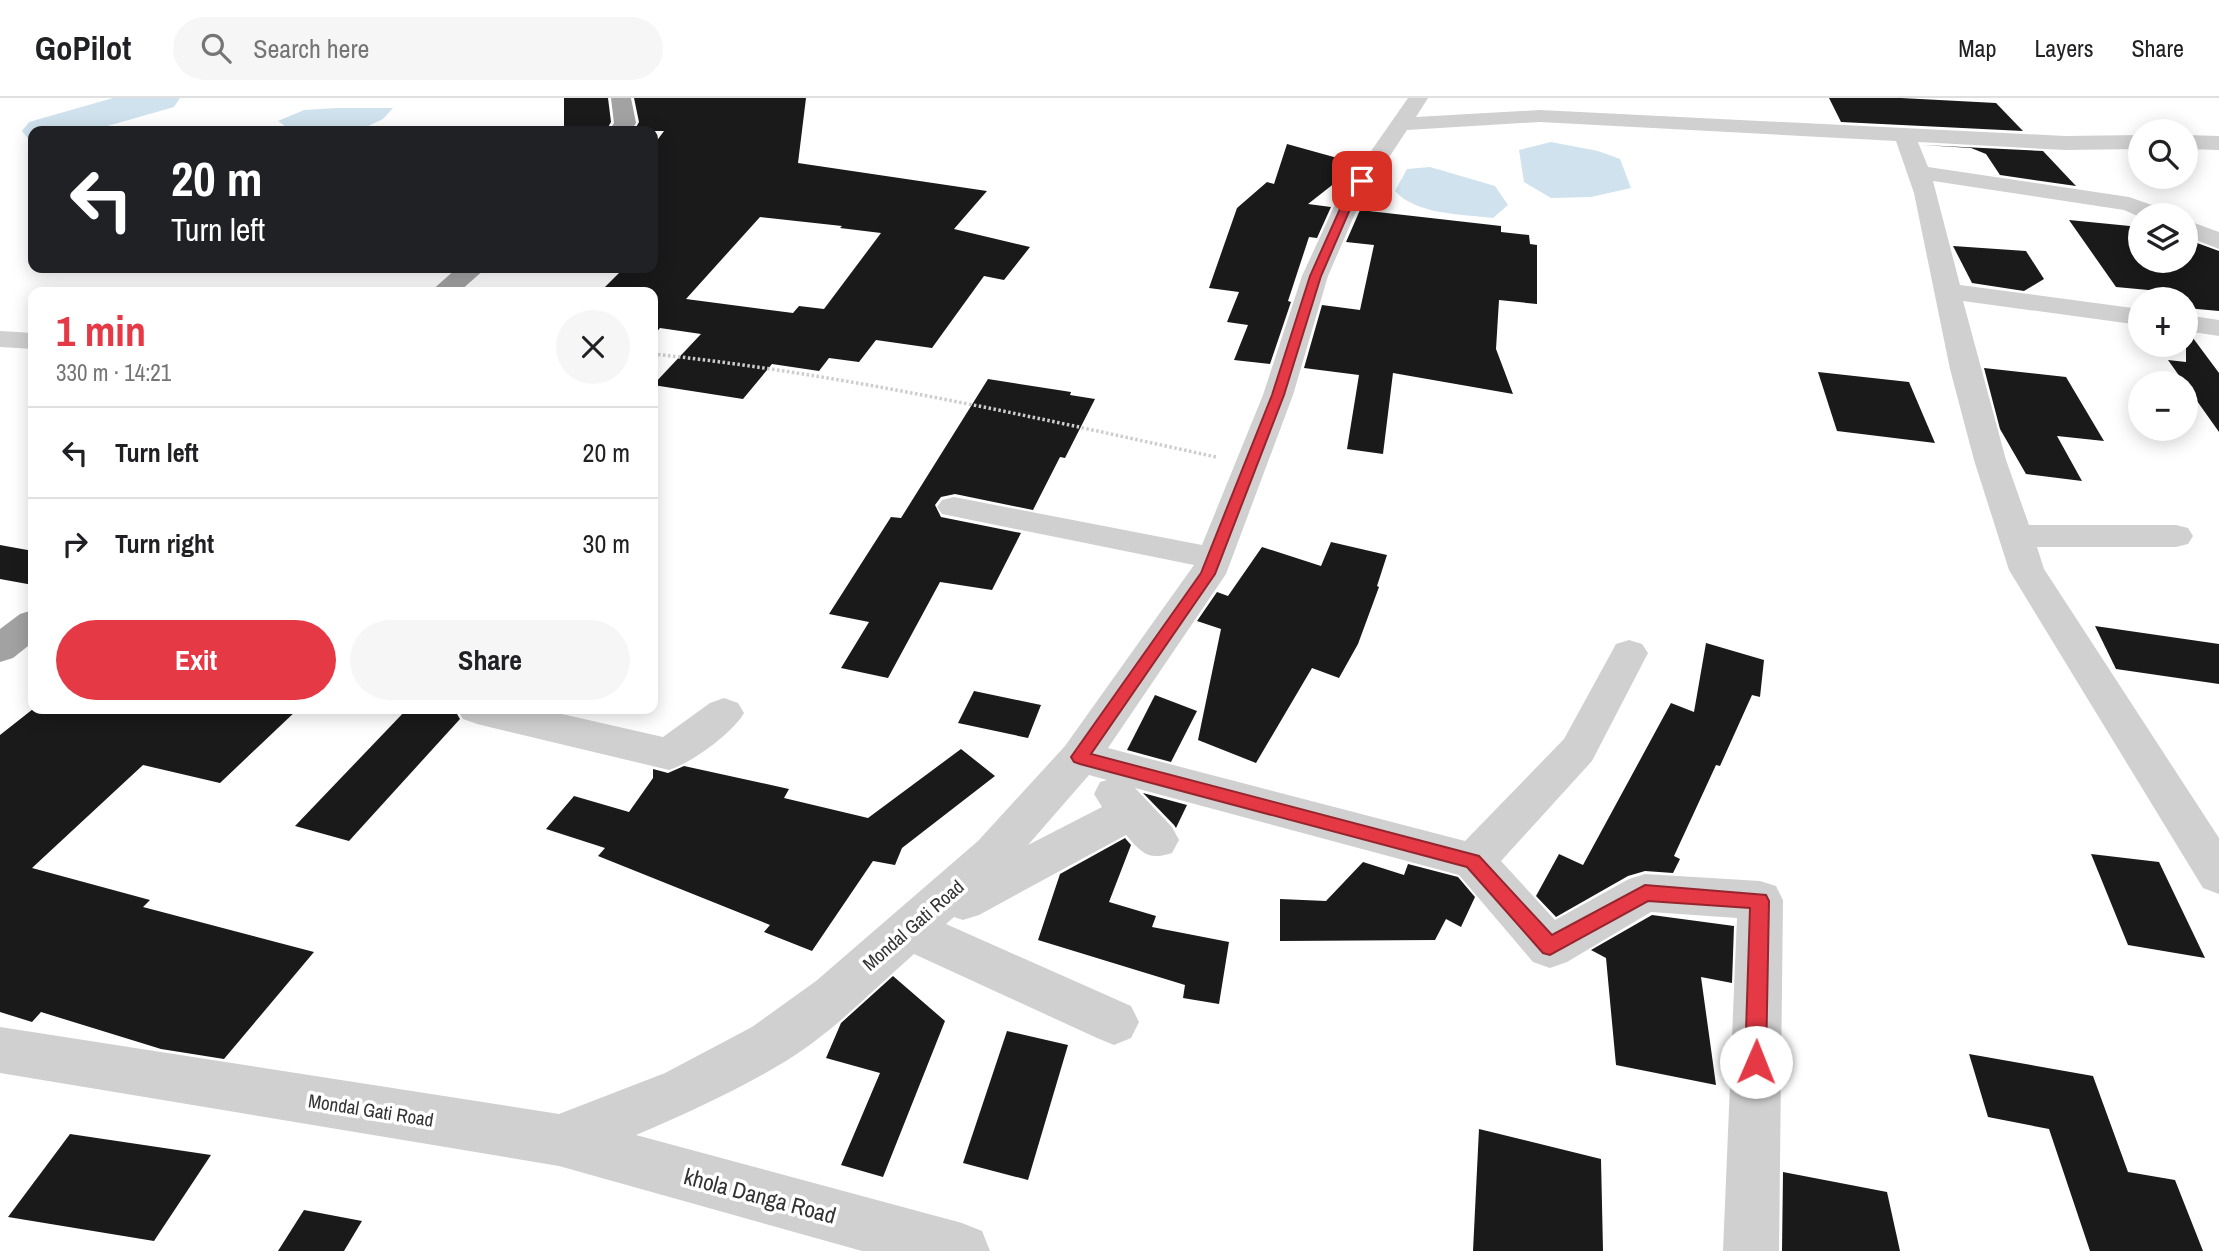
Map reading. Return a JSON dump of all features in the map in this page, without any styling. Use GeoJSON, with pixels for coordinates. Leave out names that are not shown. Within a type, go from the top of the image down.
{"type":"FeatureCollection","features":[{"type":"Feature","properties":{"kind":"highway"},"geometry":{"type":"LineString","coordinates":[[621,98],[623,126]]}},
{"type":"Feature","properties":{"kind":"highway"},"geometry":{"type":"LineString","coordinates":[[449,287],[467,273]]}},
{"type":"Feature","properties":{"kind":"highway"},"geometry":{"type":"LineString","coordinates":[[0,649],[28,627]]}},
{"type":"Feature","properties":{"kind":"street"},"geometry":{"type":"LineString","coordinates":[[1755,104],[1824,131]]}},
{"type":"Feature","properties":{"kind":"street"},"geometry":{"type":"LineString","coordinates":[[1410,111],[1905,133],[2066,143],[2128,142]]}},
{"type":"Feature","properties":{"kind":"street","name":"Mondal Gati Road"},"geometry":{"type":"LineString","coordinates":[[0,1050],[559,1140],[682,1091],[770,1043],[833,996],[994,854],[1080,757],[1208,574],[1278,395],[1315,276],[1349,200],[1410,111]]}},
{"type":"Feature","properties":{"kind":"street"},"geometry":{"type":"LineString","coordinates":[[1905,133],[1926,193],[1987,447],[2027,570],[2219,875]]}},
{"type":"Feature","properties":{"kind":"street"},"geometry":{"type":"LineString","coordinates":[[2198,142],[2219,143]]}},
{"type":"Feature","properties":{"kind":"street"},"geometry":{"type":"LineString","coordinates":[[1918,172],[2128,204]]}},
{"type":"Feature","properties":{"kind":"street"},"geometry":{"type":"LineString","coordinates":[[2198,232],[2219,241]]}},
{"type":"Feature","properties":{"kind":"street"},"geometry":{"type":"LineString","coordinates":[[1948,291],[2128,315]]}},
{"type":"Feature","properties":{"kind":"street"},"geometry":{"type":"LineString","coordinates":[[2198,325],[2219,328]]}},
{"type":"Feature","properties":{"kind":"street"},"geometry":{"type":"LineString","coordinates":[[0,339],[28,341]]}},
{"type":"Feature","properties":{"kind":"street"},"geometry":{"type":"LineString","coordinates":[[954,507],[1195,554]]}},
{"type":"Feature","properties":{"kind":"street"},"geometry":{"type":"LineString","coordinates":[[2016,536],[2176,536]]}},
{"type":"Feature","properties":{"kind":"street"},"geometry":{"type":"LineString","coordinates":[[1473,861],[1578,750],[1629,653]]}},
{"type":"Feature","properties":{"kind":"street"},"geometry":{"type":"LineString","coordinates":[[498,714],[669,754],[724,713]]}},
{"type":"Feature","properties":{"kind":"street"},"geometry":{"type":"LineString","coordinates":[[908,929],[1144,826],[1080,757]]}},
{"type":"Feature","properties":{"kind":"street"},"geometry":{"type":"LineString","coordinates":[[1080,757],[1473,861],[1550,947],[1645,893],[1760,901],[1751,1251]]}},
{"type":"Feature","properties":{"kind":"street"},"geometry":{"type":"LineString","coordinates":[[908,929],[1114,1023]]}},
{"type":"Feature","properties":{"kind":"street","name":"khola Danga Road"},"geometry":{"type":"LineString","coordinates":[[559,1140],[962,1251]]}},
{"type":"Feature","properties":{"kind":"path"},"geometry":{"type":"LineString","coordinates":[[658,354],[702,358],[867,382],[1251,464]]}},
{"type":"Feature","properties":{"kind":"water"},"geometry":{"type":"Polygon","coordinates":[[[393,108],[383,119],[368,126],[285,126],[278,121],[304,110],[393,108]]]}},
{"type":"Feature","properties":{"kind":"water"},"geometry":{"type":"Polygon","coordinates":[[[1551,142],[1598,151],[1620,159],[1631,188],[1591,197],[1551,198],[1524,182],[1519,150],[1551,142]]]}},
{"type":"Feature","properties":{"kind":"water"},"geometry":{"type":"Polygon","coordinates":[[[1430,167],[1495,186],[1508,205],[1493,218],[1454,214],[1415,205],[1395,191],[1407,169],[1430,167]]]}},
{"type":"Feature","properties":{"kind":"building"},"geometry":{"type":"Polygon","coordinates":[[[564,98],[608,98],[611,122],[609,126],[564,126],[564,98]]]}},
{"type":"Feature","properties":{"kind":"building"},"geometry":{"type":"Polygon","coordinates":[[[634,98],[806,98],[798,163],[987,191],[954,229],[1030,247],[1004,280],[984,276],[932,348],[876,340],[859,362],[829,358],[819,371],[772,364],[743,399],[658,386],[658,380],[701,334],[660,328],[658,330],[658,287],[605,287],[619,273],[658,273],[658,139],[664,131],[658,131],[658,126],[637,126],[639,122],[634,98]],[[760,217],[686,299],[793,313],[799,306],[824,309],[881,233],[840,228],[842,226],[760,217]]]}},
{"type":"Feature","properties":{"kind":"building"},"geometry":{"type":"Polygon","coordinates":[[[1829,98],[1901,98],[1996,103],[2023,131],[1841,122],[1829,98]]]}},
{"type":"Feature","properties":{"kind":"building"},"geometry":{"type":"Polygon","coordinates":[[[1287,144],[1359,164],[1308,204],[1331,207],[1317,238],[1309,237],[1270,364],[1234,360],[1248,325],[1227,322],[1239,292],[1209,288],[1237,208],[1267,182],[1274,184],[1287,144]]]}},
{"type":"Feature","properties":{"kind":"building"},"geometry":{"type":"Polygon","coordinates":[[[1922,145],[2043,151],[2076,186],[2000,175],[1986,154],[1971,148],[1922,145]]]}},
{"type":"Feature","properties":{"kind":"building"},"geometry":{"type":"Polygon","coordinates":[[[1360,210],[1501,226],[1501,232],[1529,235],[1530,244],[1537,245],[1537,304],[1499,300],[1496,349],[1513,394],[1393,373],[1383,454],[1347,449],[1359,375],[1304,368],[1322,305],[1360,310],[1374,245],[1346,242],[1360,210]]]}},
{"type":"Feature","properties":{"kind":"building"},"geometry":{"type":"Polygon","coordinates":[[[2069,220],[2128,226],[2128,273],[2198,273],[2198,243],[2219,251],[2219,311],[2198,309],[2198,287],[2116,287],[2069,220]]]}},
{"type":"Feature","properties":{"kind":"building"},"geometry":{"type":"Polygon","coordinates":[[[1953,246],[2026,251],[2044,279],[2024,291],[1972,283],[1953,246]]]}},
{"type":"Feature","properties":{"kind":"building"},"geometry":{"type":"Polygon","coordinates":[[[2198,345],[2219,373],[2219,432],[2198,402],[2198,371],[2176,371],[2168,360],[2186,362],[2186,357],[2198,357],[2198,345]]]}},
{"type":"Feature","properties":{"kind":"building"},"geometry":{"type":"Polygon","coordinates":[[[1984,368],[2066,377],[2104,441],[2057,436],[2082,481],[2026,474],[2000,429],[1984,368]]]}},
{"type":"Feature","properties":{"kind":"building"},"geometry":{"type":"Polygon","coordinates":[[[1818,372],[1909,382],[1935,443],[1837,431],[1818,372]]]}},
{"type":"Feature","properties":{"kind":"building"},"geometry":{"type":"Polygon","coordinates":[[[988,379],[1071,392],[1070,395],[1095,399],[1065,458],[1060,457],[1033,510],[955,494],[941,497],[935,505],[941,517],[1021,533],[992,590],[940,582],[888,678],[841,668],[869,622],[829,614],[891,517],[901,518],[988,379]]]}},
{"type":"Feature","properties":{"kind":"building"},"geometry":{"type":"Polygon","coordinates":[[[1331,542],[1387,555],[1377,586],[1379,587],[1358,644],[1339,678],[1312,668],[1256,763],[1198,740],[1221,629],[1197,621],[1217,592],[1228,596],[1262,547],[1321,566],[1331,542]]]}},
{"type":"Feature","properties":{"kind":"building"},"geometry":{"type":"Polygon","coordinates":[[[0,545],[28,550],[28,584],[0,579],[0,545]]]}},
{"type":"Feature","properties":{"kind":"building"},"geometry":{"type":"Polygon","coordinates":[[[2095,626],[2219,644],[2219,684],[2116,669],[2095,626]]]}},
{"type":"Feature","properties":{"kind":"building"},"geometry":{"type":"Polygon","coordinates":[[[1706,643],[1764,660],[1760,697],[1752,695],[1720,766],[1716,765],[1674,856],[1680,859],[1673,873],[1645,871],[1628,876],[1556,917],[1536,896],[1559,854],[1583,865],[1671,703],[1694,712],[1706,643]]]}},
{"type":"Feature","properties":{"kind":"building"},"geometry":{"type":"Polygon","coordinates":[[[974,691],[1041,705],[1028,738],[958,723],[974,691]]]}},
{"type":"Feature","properties":{"kind":"building"},"geometry":{"type":"Polygon","coordinates":[[[1155,695],[1197,711],[1171,762],[1127,750],[1155,695]]]}},
{"type":"Feature","properties":{"kind":"building"},"geometry":{"type":"Polygon","coordinates":[[[28,713],[293,714],[220,783],[143,765],[32,868],[150,900],[143,907],[314,952],[224,1059],[161,1049],[41,1012],[32,1022],[0,1012],[0,735],[28,713]]]}},
{"type":"Feature","properties":{"kind":"building"},"geometry":{"type":"Polygon","coordinates":[[[402,714],[457,714],[460,719],[349,841],[295,826],[402,714]]]}},
{"type":"Feature","properties":{"kind":"building"},"geometry":{"type":"Polygon","coordinates":[[[961,749],[995,776],[902,848],[895,865],[873,861],[812,951],[764,932],[770,925],[598,856],[605,848],[546,829],[574,796],[629,812],[653,778],[653,769],[668,773],[684,766],[789,789],[784,798],[868,818],[961,749]]]}},
{"type":"Feature","properties":{"kind":"building"},"geometry":{"type":"Polygon","coordinates":[[[1143,793],[1187,805],[1176,828],[1174,825],[1143,793]]]}},
{"type":"Feature","properties":{"kind":"building"},"geometry":{"type":"Polygon","coordinates":[[[1125,838],[1131,845],[1109,902],[1156,916],[1152,927],[1229,942],[1219,1004],[1183,998],[1185,985],[1038,940],[1060,874],[1125,838]]]}},
{"type":"Feature","properties":{"kind":"building"},"geometry":{"type":"Polygon","coordinates":[[[2091,854],[2159,862],[2205,958],[2128,945],[2091,854]]]}},
{"type":"Feature","properties":{"kind":"building"},"geometry":{"type":"Polygon","coordinates":[[[1363,862],[1404,875],[1408,864],[1458,877],[1475,897],[1461,927],[1446,919],[1435,940],[1280,941],[1280,899],[1326,901],[1363,862]]]}},
{"type":"Feature","properties":{"kind":"building"},"geometry":{"type":"Polygon","coordinates":[[[1652,915],[1734,926],[1732,983],[1701,977],[1716,1085],[1616,1065],[1606,958],[1591,950],[1652,915]]]}},
{"type":"Feature","properties":{"kind":"building"},"geometry":{"type":"Polygon","coordinates":[[[893,976],[945,1021],[883,1177],[841,1165],[880,1073],[826,1058],[841,1023],[893,976]]]}},
{"type":"Feature","properties":{"kind":"building"},"geometry":{"type":"Polygon","coordinates":[[[1007,1031],[1068,1045],[1028,1180],[963,1163],[1007,1031]]]}},
{"type":"Feature","properties":{"kind":"building"},"geometry":{"type":"Polygon","coordinates":[[[1969,1054],[2093,1076],[2128,1172],[2175,1180],[2203,1251],[2090,1251],[2049,1129],[1988,1117],[1969,1054]]]}},
{"type":"Feature","properties":{"kind":"building"},"geometry":{"type":"Polygon","coordinates":[[[1479,1129],[1601,1159],[1603,1251],[1473,1251],[1479,1129]]]}},
{"type":"Feature","properties":{"kind":"building"},"geometry":{"type":"Polygon","coordinates":[[[70,1134],[211,1155],[154,1241],[8,1217],[70,1134]]]}},
{"type":"Feature","properties":{"kind":"building"},"geometry":{"type":"Polygon","coordinates":[[[1783,1172],[1887,1192],[1900,1251],[1782,1251],[1783,1172]]]}},
{"type":"Feature","properties":{"kind":"building"},"geometry":{"type":"Polygon","coordinates":[[[304,1210],[362,1221],[344,1251],[278,1251],[304,1210]]]}},
{"type":"Feature","properties":{"kind":"waterway"},"geometry":{"type":"LineString","coordinates":[[61,126],[159,98]]}},
{"type":"Feature","properties":{"kind":"route"},"geometry":{"type":"LineString","coordinates":[[1362,181],[1349,200],[1315,276],[1278,395],[1208,574],[1150,661],[1080,757],[1473,861],[1550,947],[1645,893],[1760,901],[1756,1062]]}}]}
